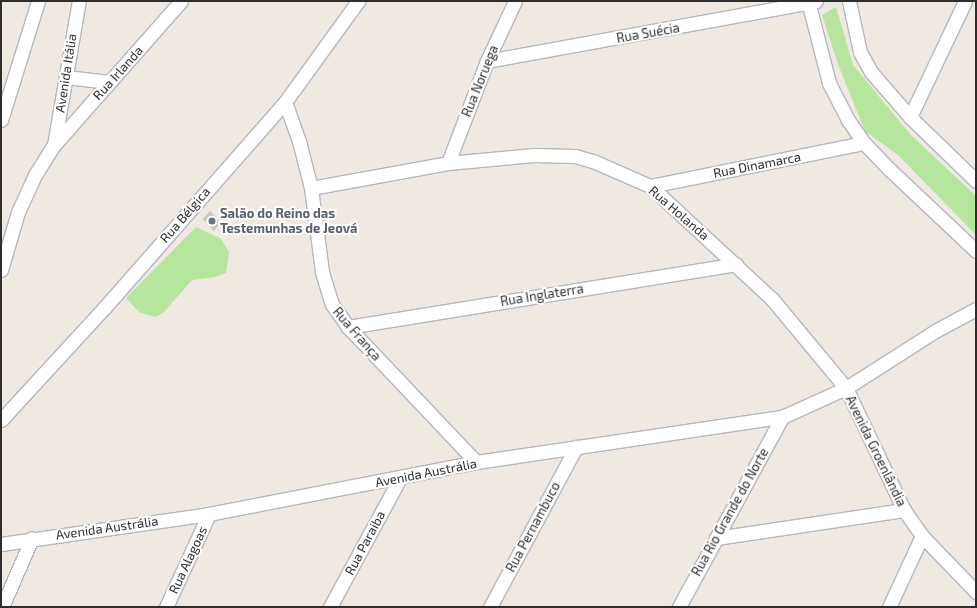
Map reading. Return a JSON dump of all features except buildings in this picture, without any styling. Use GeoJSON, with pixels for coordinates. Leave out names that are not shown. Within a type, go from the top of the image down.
{"type":"FeatureCollection","features":[{"type":"Feature","properties":{"kind":"street"},"geometry":{"type":"LineString","coordinates":[[1,120],[38,1]]}},
{"type":"Feature","properties":{"kind":"street","name":"Avenida Itália"},"geometry":{"type":"LineString","coordinates":[[54,145],[79,1]]}},
{"type":"Feature","properties":{"kind":"street","name":"Rua Irlanda"},"geometry":{"type":"LineString","coordinates":[[54,145],[181,1]]}},
{"type":"Feature","properties":{"kind":"street","name":"Rua Bélgica"},"geometry":{"type":"LineString","coordinates":[[1,420],[6,408],[106,307],[286,102],[358,1]]}},
{"type":"Feature","properties":{"kind":"street","name":"Rua Noruega"},"geometry":{"type":"LineString","coordinates":[[448,163],[487,61],[515,1]]}},
{"type":"Feature","properties":{"kind":"street"},"geometry":{"type":"LineString","coordinates":[[848,1],[860,52],[871,72],[910,117],[976,181]]}},
{"type":"Feature","properties":{"kind":"street"},"geometry":{"type":"LineString","coordinates":[[910,117],[965,1]]}},
{"type":"Feature","properties":{"kind":"street"},"geometry":{"type":"LineString","coordinates":[[811,2],[829,83],[848,120],[864,143],[976,251]]}},
{"type":"Feature","properties":{"kind":"street","name":"Rua Suécia"},"geometry":{"type":"LineString","coordinates":[[487,61],[811,2]]}},
{"type":"Feature","properties":{"kind":"street"},"geometry":{"type":"LineString","coordinates":[[66,77],[109,82]]}},
{"type":"Feature","properties":{"kind":"street","name":"Rua França"},"geometry":{"type":"LineString","coordinates":[[286,102],[299,141],[311,188],[322,272],[332,304],[348,327],[476,462]]}},
{"type":"Feature","properties":{"kind":"street","name":"Rua Dinamarca"},"geometry":{"type":"LineString","coordinates":[[650,186],[864,143]]}},
{"type":"Feature","properties":{"kind":"street"},"geometry":{"type":"LineString","coordinates":[[1,270],[18,212],[35,175],[54,145]]}},
{"type":"Feature","properties":{"kind":"street","name":"Rua Holanda"},"geometry":{"type":"LineString","coordinates":[[311,188],[448,163],[534,155],[575,156],[593,161],[650,186],[736,264],[772,299],[846,388]]}},
{"type":"Feature","properties":{"kind":"street","name":"Rua Inglaterra"},"geometry":{"type":"LineString","coordinates":[[348,327],[736,264]]}},
{"type":"Feature","properties":{"kind":"street","name":"Avenida Groenlândia"},"geometry":{"type":"LineString","coordinates":[[976,309],[935,331],[846,388],[904,510],[922,536],[976,592]]}},
{"type":"Feature","properties":{"kind":"street","name":"Avenida Austrália"},"geometry":{"type":"LineString","coordinates":[[1,544],[32,538],[210,514],[476,462],[782,417],[846,388]]}},
{"type":"Feature","properties":{"kind":"street","name":"Rua Rio Grande do Norte"},"geometry":{"type":"LineString","coordinates":[[679,607],[782,417]]}},
{"type":"Feature","properties":{"kind":"street","name":"Rua Pernambuco"},"geometry":{"type":"LineString","coordinates":[[490,607],[576,447]]}},
{"type":"Feature","properties":{"kind":"street","name":"Rua Paraiba"},"geometry":{"type":"LineString","coordinates":[[330,607],[400,478]]}},
{"type":"Feature","properties":{"kind":"street"},"geometry":{"type":"LineString","coordinates":[[716,538],[904,510]]}},
{"type":"Feature","properties":{"kind":"street","name":"Rua Alagoas"},"geometry":{"type":"LineString","coordinates":[[166,607],[210,514]]}},
{"type":"Feature","properties":{"kind":"street"},"geometry":{"type":"LineString","coordinates":[[889,607],[922,536]]}},
{"type":"Feature","properties":{"kind":"street"},"geometry":{"type":"LineString","coordinates":[[2,607],[32,538]]}},
{"type":"Feature","properties":{"kind":"green space"},"geometry":{"type":"Polygon","coordinates":[[[836,7],[853,65],[910,134],[976,196],[976,235],[898,155],[865,131],[839,67],[822,15],[836,7]]]}},
{"type":"Feature","properties":{"kind":"green space"},"geometry":{"type":"Polygon","coordinates":[[[196,227],[221,239],[229,252],[226,273],[215,277],[192,280],[163,313],[155,317],[139,312],[126,298],[196,227]]]}},
{"type":"Feature","properties":{"kind":"place","name":"Salão do Reino das Testemunhas de Jeová"},"geometry":{"type":"Point","coordinates":[212,221]}}]}
